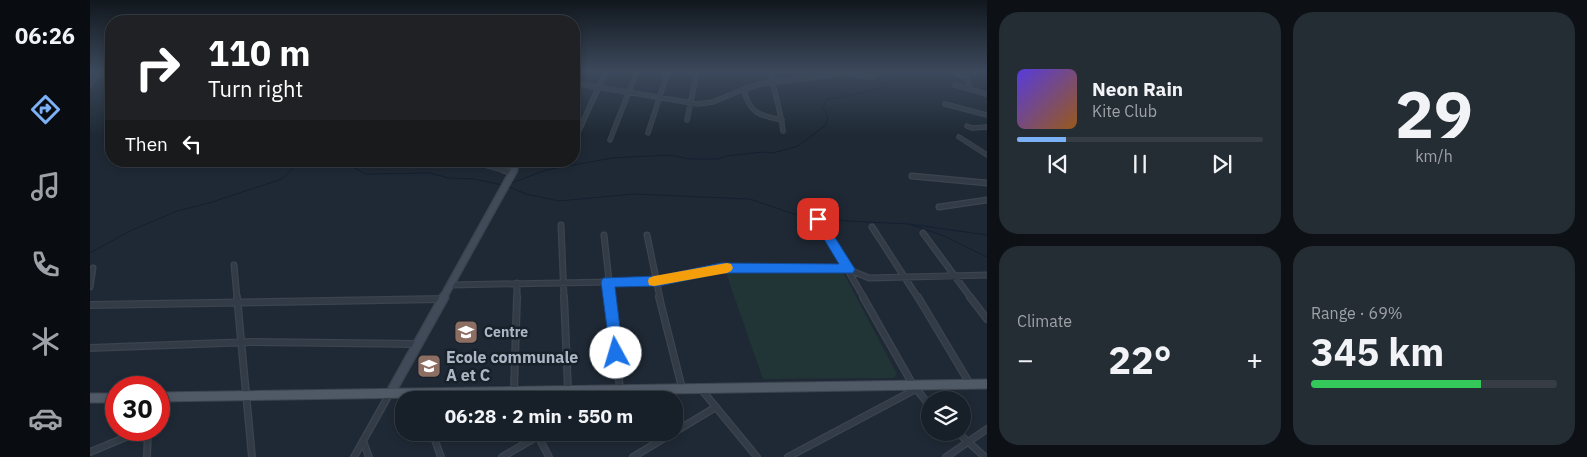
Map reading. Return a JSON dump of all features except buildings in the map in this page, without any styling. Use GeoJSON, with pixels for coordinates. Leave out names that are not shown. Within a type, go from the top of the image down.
{"type":"FeatureCollection","features":[{"type":"Feature","properties":{"kind":"main road"},"geometry":{"type":"LineString","coordinates":[[391,392],[516,167]]}},
{"type":"Feature","properties":{"kind":"main road"},"geometry":{"type":"LineString","coordinates":[[498,391],[914,387],[987,384]]}},
{"type":"Feature","properties":{"kind":"main road"},"geometry":{"type":"LineString","coordinates":[[170,397],[395,393]]}},
{"type":"Feature","properties":{"kind":"main road"},"geometry":{"type":"LineString","coordinates":[[91,399],[105,398]]}},
{"type":"Feature","properties":{"kind":"street"},"geometry":{"type":"LineString","coordinates":[[580,128],[596,92]]}},
{"type":"Feature","properties":{"kind":"street"},"geometry":{"type":"LineString","coordinates":[[610,140],[628,92]]}},
{"type":"Feature","properties":{"kind":"street"},"geometry":{"type":"LineString","coordinates":[[636,92],[699,105],[725,97],[733,92]]}},
{"type":"Feature","properties":{"kind":"street"},"geometry":{"type":"LineString","coordinates":[[648,133],[661,92]]}},
{"type":"Feature","properties":{"kind":"street"},"geometry":{"type":"LineString","coordinates":[[687,120],[693,92]]}},
{"type":"Feature","properties":{"kind":"street"},"geometry":{"type":"LineString","coordinates":[[745,92],[747,103],[761,116],[782,120]]}},
{"type":"Feature","properties":{"kind":"street"},"geometry":{"type":"LineString","coordinates":[[775,92],[782,120],[782,131]]}},
{"type":"Feature","properties":{"kind":"street"},"geometry":{"type":"LineString","coordinates":[[945,104],[987,115]]}},
{"type":"Feature","properties":{"kind":"street"},"geometry":{"type":"LineString","coordinates":[[979,128],[987,123]]}},
{"type":"Feature","properties":{"kind":"street"},"geometry":{"type":"LineString","coordinates":[[967,126],[972,128],[987,127]]}},
{"type":"Feature","properties":{"kind":"street"},"geometry":{"type":"LineString","coordinates":[[959,136],[987,155]]}},
{"type":"Feature","properties":{"kind":"street"},"geometry":{"type":"LineString","coordinates":[[492,167],[513,173]]}},
{"type":"Feature","properties":{"kind":"street"},"geometry":{"type":"LineString","coordinates":[[912,176],[987,183]]}},
{"type":"Feature","properties":{"kind":"street"},"geometry":{"type":"LineString","coordinates":[[939,207],[987,200]]}},
{"type":"Feature","properties":{"kind":"street"},"geometry":{"type":"LineString","coordinates":[[818,219],[914,387],[921,395]]}},
{"type":"Feature","properties":{"kind":"street"},"geometry":{"type":"LineString","coordinates":[[561,225],[568,389]]}},
{"type":"Feature","properties":{"kind":"street"},"geometry":{"type":"LineString","coordinates":[[872,227],[906,277],[970,384]]}},
{"type":"Feature","properties":{"kind":"street"},"geometry":{"type":"LineString","coordinates":[[923,233],[987,319]]}},
{"type":"Feature","properties":{"kind":"street"},"geometry":{"type":"LineString","coordinates":[[604,235],[620,389],[617,391]]}},
{"type":"Feature","properties":{"kind":"street"},"geometry":{"type":"LineString","coordinates":[[647,235],[682,388]]}},
{"type":"Feature","properties":{"kind":"street"},"geometry":{"type":"LineString","coordinates":[[234,264],[252,457]]}},
{"type":"Feature","properties":{"kind":"street"},"geometry":{"type":"LineString","coordinates":[[90,287],[93,268]]}},
{"type":"Feature","properties":{"kind":"street"},"geometry":{"type":"LineString","coordinates":[[450,285],[656,281],[721,268],[848,269],[870,278],[987,275]]}},
{"type":"Feature","properties":{"kind":"street"},"geometry":{"type":"LineString","coordinates":[[514,390],[517,283]]}},
{"type":"Feature","properties":{"kind":"street"},"geometry":{"type":"LineString","coordinates":[[90,305],[442,299]]}},
{"type":"Feature","properties":{"kind":"street"},"geometry":{"type":"LineString","coordinates":[[90,348],[241,342],[417,344]]}},
{"type":"Feature","properties":{"kind":"street"},"geometry":{"type":"LineString","coordinates":[[788,457],[914,387]]}},
{"type":"Feature","properties":{"kind":"street"},"geometry":{"type":"LineString","coordinates":[[701,388],[757,457]]}},
{"type":"Feature","properties":{"kind":"street"},"geometry":{"type":"LineString","coordinates":[[354,457],[391,392]]}},
{"type":"Feature","properties":{"kind":"street"},"geometry":{"type":"LineString","coordinates":[[633,457],[716,407]]}},
{"type":"Feature","properties":{"kind":"street"},"geometry":{"type":"LineString","coordinates":[[946,457],[987,429]]}},
{"type":"Feature","properties":{"kind":"street"},"geometry":{"type":"LineString","coordinates":[[90,452],[116,441]]}},
{"type":"Feature","properties":{"kind":"street"},"geometry":{"type":"LineString","coordinates":[[147,457],[148,441]]}},
{"type":"Feature","properties":{"kind":"street"},"geometry":{"type":"LineString","coordinates":[[363,441],[369,457]]}},
{"type":"Feature","properties":{"kind":"street"},"geometry":{"type":"LineString","coordinates":[[435,441],[441,457]]}},
{"type":"Feature","properties":{"kind":"street"},"geometry":{"type":"LineString","coordinates":[[502,457],[527,441]]}},
{"type":"Feature","properties":{"kind":"street"},"geometry":{"type":"LineString","coordinates":[[540,441],[548,457]]}},
{"type":"Feature","properties":{"kind":"street"},"geometry":{"type":"LineString","coordinates":[[968,442],[985,457]]}},
{"type":"Feature","properties":{"kind":"shaded area"},"geometry":{"type":"Polygon","coordinates":[[[843,272],[897,374],[894,378],[763,379],[726,273],[843,272]]]}},
{"type":"Feature","properties":{"kind":"waterway"},"geometry":{"type":"LineString","coordinates":[[580,164],[612,158],[669,155],[690,159],[718,159],[727,156],[762,152],[773,153],[798,146],[825,126],[828,117],[823,107],[827,99],[862,92]]}},
{"type":"Feature","properties":{"kind":"waterway"},"geometry":{"type":"LineString","coordinates":[[90,253],[130,231],[177,211],[209,203],[282,179],[293,167]]}},
{"type":"Feature","properties":{"kind":"waterway"},"geometry":{"type":"LineString","coordinates":[[353,167],[365,174],[430,173],[449,178],[474,179],[503,185]]}},
{"type":"Feature","properties":{"kind":"waterway"},"geometry":{"type":"LineString","coordinates":[[509,184],[546,170],[562,167]]}},
{"type":"Feature","properties":{"kind":"waterway"},"geometry":{"type":"LineString","coordinates":[[507,186],[526,194],[559,201],[633,194],[750,199],[794,214],[848,221],[909,224],[987,235]]}},
{"type":"Feature","properties":{"kind":"waterway"},"geometry":{"type":"LineString","coordinates":[[912,225],[944,236],[987,257]]}},
{"type":"Feature","properties":{"kind":"slow traffic"},"geometry":{"type":"LineString","coordinates":[[654,281],[727,268]]}},
{"type":"Feature","properties":{"kind":"place","name":"Centre"},"geometry":{"type":"Point","coordinates":[466,332]}},
{"type":"Feature","properties":{"kind":"place","name":"Ecole communale A et C"},"geometry":{"type":"Point","coordinates":[429,366]}},
{"type":"Feature","properties":{"kind":"route"},"geometry":{"type":"LineString","coordinates":[[616,353],[608,282],[659,281],[721,268],[848,269],[818,219]]}}]}
